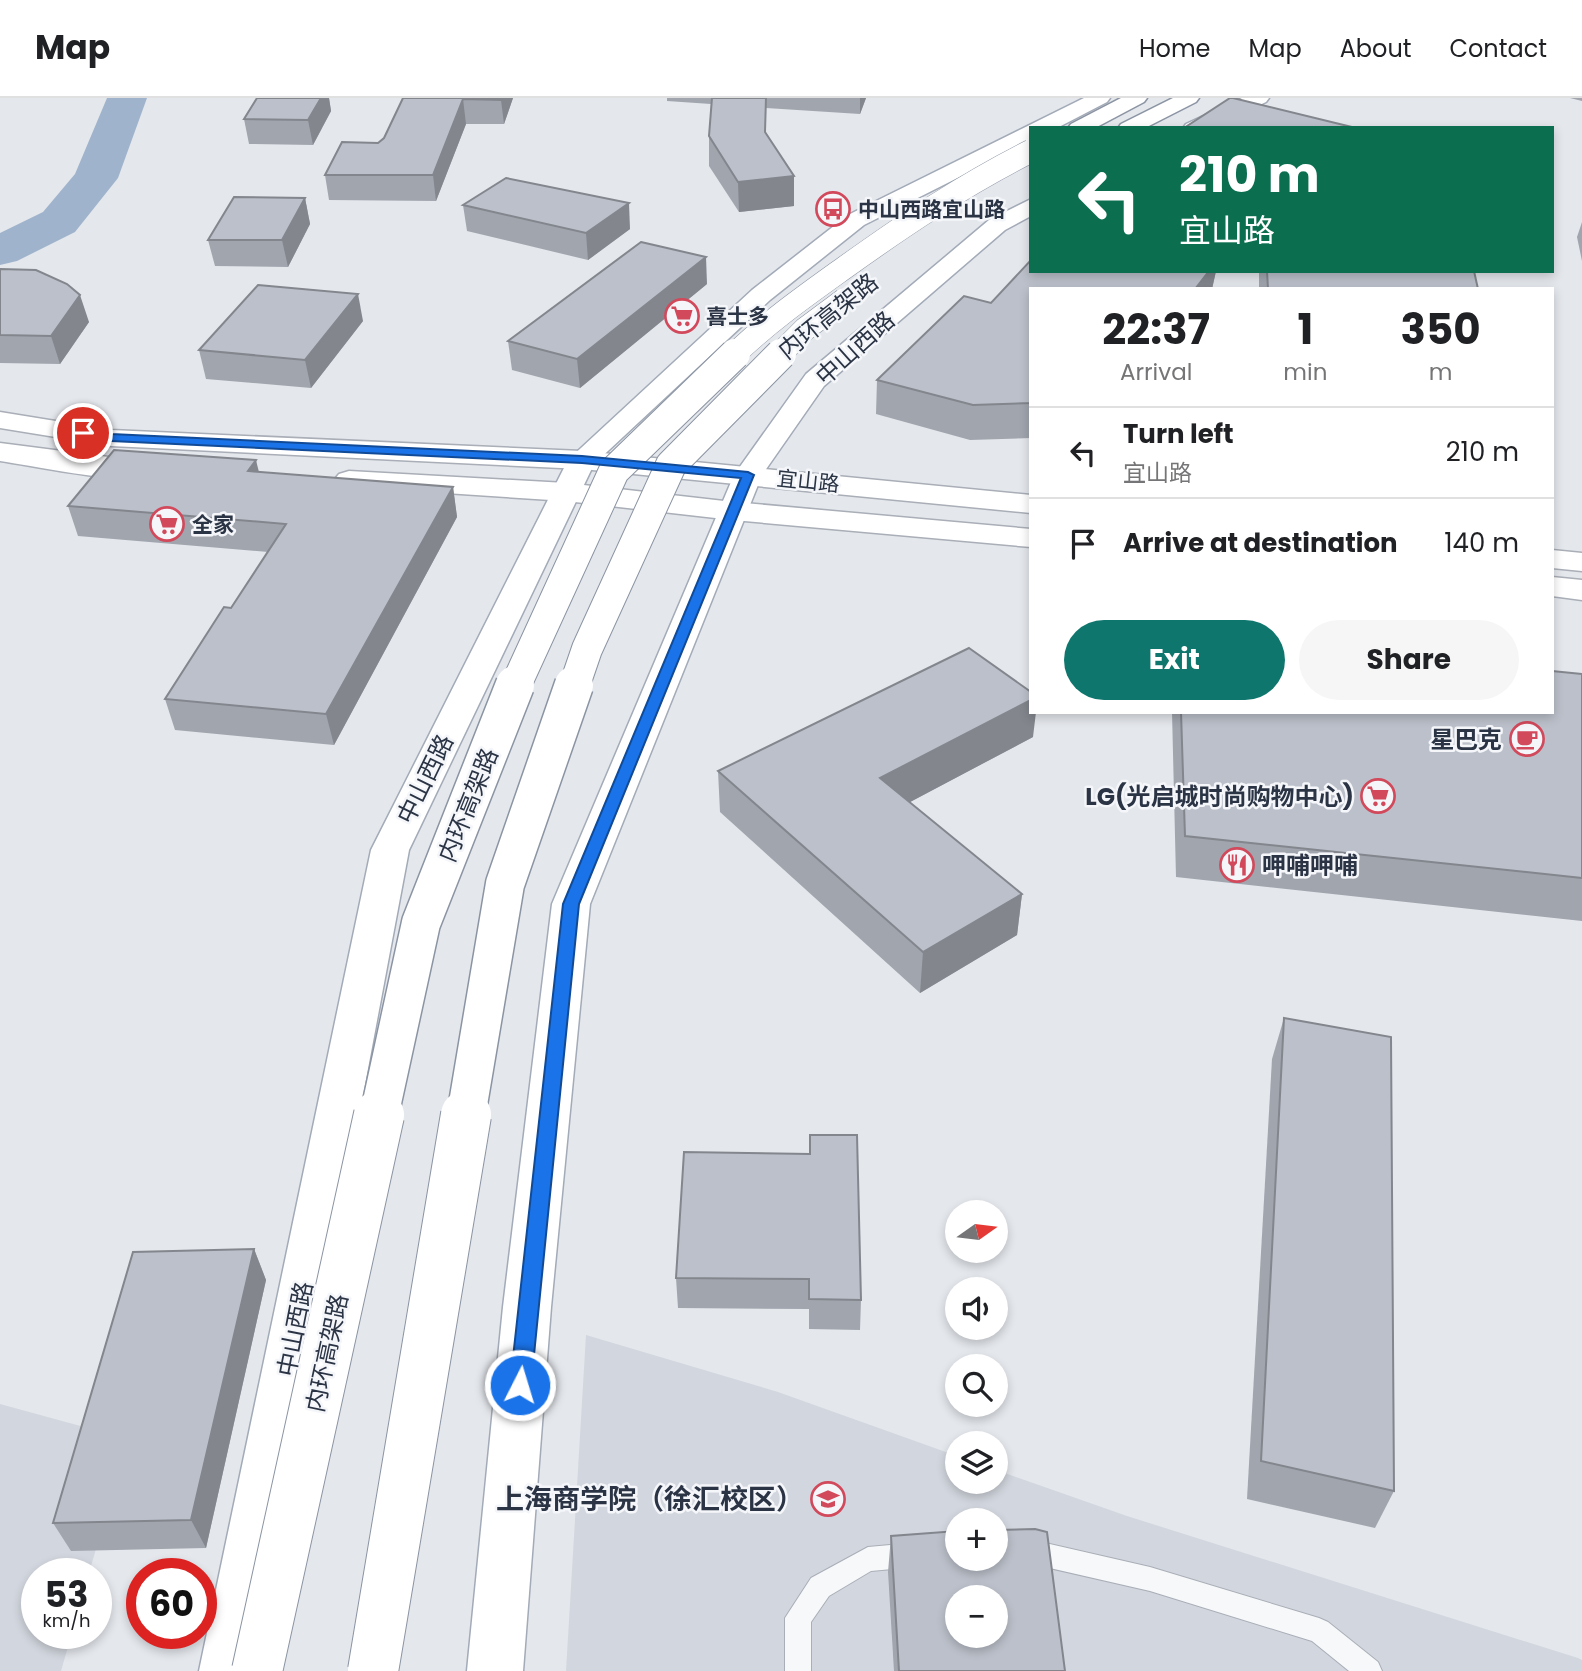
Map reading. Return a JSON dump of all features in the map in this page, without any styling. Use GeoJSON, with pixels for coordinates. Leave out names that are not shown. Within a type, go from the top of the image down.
{"type":"FeatureCollection","features":[{"type":"Feature","properties":{"kind":"main road"},"geometry":{"type":"LineString","coordinates":[[1044,126],[1100,98]]}},
{"type":"Feature","properties":{"kind":"main road"},"geometry":{"type":"LineString","coordinates":[[1082,126],[1138,98]]}},
{"type":"Feature","properties":{"kind":"main road"},"geometry":{"type":"LineString","coordinates":[[1132,126],[1189,98]]}},
{"type":"Feature","properties":{"kind":"main road"},"geometry":{"type":"LineString","coordinates":[[1197,126],[1259,98]]}},
{"type":"Feature","properties":{"kind":"main road","name":"中山西路"},"geometry":{"type":"LineString","coordinates":[[227,1671],[390,850],[574,476],[761,295],[856,220],[1029,133]]}},
{"type":"Feature","properties":{"kind":"main road","name":"内环高架路"},"geometry":{"type":"LineString","coordinates":[[257,1671],[421,923],[526,659],[614,471],[765,325],[908,222],[996,168],[1029,152]]}},
{"type":"Feature","properties":{"kind":"main road","name":"内环高架路"},"geometry":{"type":"LineString","coordinates":[[373,1671],[505,884],[587,649],[671,465],[805,329],[941,228],[1029,176]]}},
{"type":"Feature","properties":{"kind":"main road","name":"中山西路"},"geometry":{"type":"LineString","coordinates":[[495,1671],[527,1307],[571,904],[740,493],[815,380],[996,225],[1029,207]]}},
{"type":"Feature","properties":{"kind":"main road","name":"宜山路"},"geometry":{"type":"LineString","coordinates":[[0,420],[111,438],[574,476],[740,493],[1029,538]]}},
{"type":"Feature","properties":{"kind":"main road"},"geometry":{"type":"LineString","coordinates":[[0,452],[103,467],[185,471]]}},
{"type":"Feature","properties":{"kind":"main road","name":"宜山路"},"geometry":{"type":"LineString","coordinates":[[321,479],[574,476]]}},
{"type":"Feature","properties":{"kind":"main road","name":"宜山路"},"geometry":{"type":"LineString","coordinates":[[740,493],[1029,504]]}},
{"type":"Feature","properties":{"kind":"main road"},"geometry":{"type":"LineString","coordinates":[[1554,559],[1582,562]]}},
{"type":"Feature","properties":{"kind":"main road"},"geometry":{"type":"LineString","coordinates":[[1554,586],[1582,590]]}},
{"type":"Feature","properties":{"kind":"lane"},"geometry":{"type":"LineString","coordinates":[[1008,1547],[1150,1578],[1318,1631],[1369,1671]]}},
{"type":"Feature","properties":{"kind":"lane"},"geometry":{"type":"LineString","coordinates":[[798,1671],[798,1618],[820,1587],[868,1559],[945,1552]]}},
{"type":"Feature","properties":{"kind":"shaded area","name":"上海商学院（徐汇校区）"},"geometry":{"type":"Polygon","coordinates":[[[586,1335],[778,1392],[945,1452],[945,1494],[1008,1494],[1008,1474],[1127,1516],[1578,1658],[1582,1660],[1582,1671],[566,1671],[586,1335]]]}},
{"type":"Feature","properties":{"kind":"shaded area"},"geometry":{"type":"Polygon","coordinates":[[[0,1404],[128,1439],[93,1558],[21,1558],[21,1649],[67,1649],[61,1671],[0,1671],[0,1404]]]}},
{"type":"Feature","properties":{"kind":"building"},"geometry":{"type":"Polygon","coordinates":[[[257,98],[321,98],[308,120],[244,119],[257,98]]]}},
{"type":"Feature","properties":{"kind":"building"},"geometry":{"type":"Polygon","coordinates":[[[403,98],[502,98],[463,99],[433,175],[325,175],[342,142],[378,143],[384,138],[403,98]]]}},
{"type":"Feature","properties":{"kind":"building"},"geometry":{"type":"Polygon","coordinates":[[[712,98],[766,98],[765,132],[794,176],[738,182],[709,136],[712,98]]]}},
{"type":"Feature","properties":{"kind":"building"},"geometry":{"type":"Polygon","coordinates":[[[1233,98],[1348,126],[1187,126],[1233,98]]]}},
{"type":"Feature","properties":{"kind":"building"},"geometry":{"type":"Polygon","coordinates":[[[506,178],[629,203],[586,233],[463,205],[506,178]]]}},
{"type":"Feature","properties":{"kind":"building"},"geometry":{"type":"Polygon","coordinates":[[[234,197],[305,198],[282,240],[208,240],[234,197]]]}},
{"type":"Feature","properties":{"kind":"building"},"geometry":{"type":"Polygon","coordinates":[[[641,242],[706,257],[577,359],[508,341],[641,242]]]}},
{"type":"Feature","properties":{"kind":"building"},"geometry":{"type":"Polygon","coordinates":[[[1029,262],[1029,273],[1207,273],[1197,287],[1029,287],[1029,403],[973,405],[877,380],[964,296],[991,303],[1029,262]]]}},
{"type":"Feature","properties":{"kind":"building"},"geometry":{"type":"Polygon","coordinates":[[[0,269],[36,270],[67,284],[80,295],[51,336],[0,335],[0,269]]]}},
{"type":"Feature","properties":{"kind":"building"},"geometry":{"type":"Polygon","coordinates":[[[1267,273],[1474,273],[1478,287],[1268,287],[1267,273]]]}},
{"type":"Feature","properties":{"kind":"building"},"geometry":{"type":"Polygon","coordinates":[[[258,285],[358,294],[305,360],[199,350],[258,285]]]}},
{"type":"Feature","properties":{"kind":"building"},"geometry":{"type":"Polygon","coordinates":[[[114,450],[256,460],[248,471],[453,487],[326,714],[165,699],[224,607],[231,608],[286,524],[68,506],[114,450]]]}},
{"type":"Feature","properties":{"kind":"building"},"geometry":{"type":"Polygon","coordinates":[[[969,648],[1029,691],[1029,701],[880,778],[1022,894],[923,952],[718,771],[969,648]]]}},
{"type":"Feature","properties":{"kind":"building","name":"LG(光启城时尚购物中心)"},"geometry":{"type":"Polygon","coordinates":[[[1554,671],[1582,674],[1582,878],[1185,836],[1181,714],[1554,714],[1554,671]]]}},
{"type":"Feature","properties":{"kind":"building"},"geometry":{"type":"Polygon","coordinates":[[[1284,1018],[1391,1037],[1394,1491],[1261,1461],[1284,1018]]]}},
{"type":"Feature","properties":{"kind":"building"},"geometry":{"type":"Polygon","coordinates":[[[810,1135],[857,1135],[861,1300],[809,1299],[809,1279],[676,1278],[684,1152],[810,1154],[810,1135]]]}},
{"type":"Feature","properties":{"kind":"building"},"geometry":{"type":"Polygon","coordinates":[[[254,1249],[191,1520],[53,1523],[133,1252],[254,1249]]]}},
{"type":"Feature","properties":{"kind":"building"},"geometry":{"type":"Polygon","coordinates":[[[1035,1529],[1047,1532],[1065,1671],[899,1671],[891,1536],[945,1532],[945,1571],[1008,1571],[1008,1530],[1035,1529]]]}},
{"type":"Feature","properties":{"kind":"waterway"},"geometry":{"type":"LineString","coordinates":[[0,251],[59,222],[96,178],[127,98]]}},
{"type":"Feature","properties":{"kind":"place","name":"中山西路宜山路"},"geometry":{"type":"Point","coordinates":[833,209]}},
{"type":"Feature","properties":{"kind":"place","name":"喜士多"},"geometry":{"type":"Point","coordinates":[682,316]}},
{"type":"Feature","properties":{"kind":"place","name":"全家"},"geometry":{"type":"Point","coordinates":[167,524]}},
{"type":"Feature","properties":{"kind":"place","name":"星巴克"},"geometry":{"type":"Point","coordinates":[1527,739]}},
{"type":"Feature","properties":{"kind":"place","name":"LG(光启城时尚购物中心)"},"geometry":{"type":"Point","coordinates":[1378,796]}},
{"type":"Feature","properties":{"kind":"place","name":"呷哺呷哺"},"geometry":{"type":"Point","coordinates":[1237,865]}},
{"type":"Feature","properties":{"kind":"place","name":"上海商学院（徐汇校区）"},"geometry":{"type":"Point","coordinates":[828,1499]}},
{"type":"Feature","properties":{"kind":"route"},"geometry":{"type":"LineString","coordinates":[[83,433],[111,438],[582,460],[748,475],[571,904],[520,1385]]}}]}
